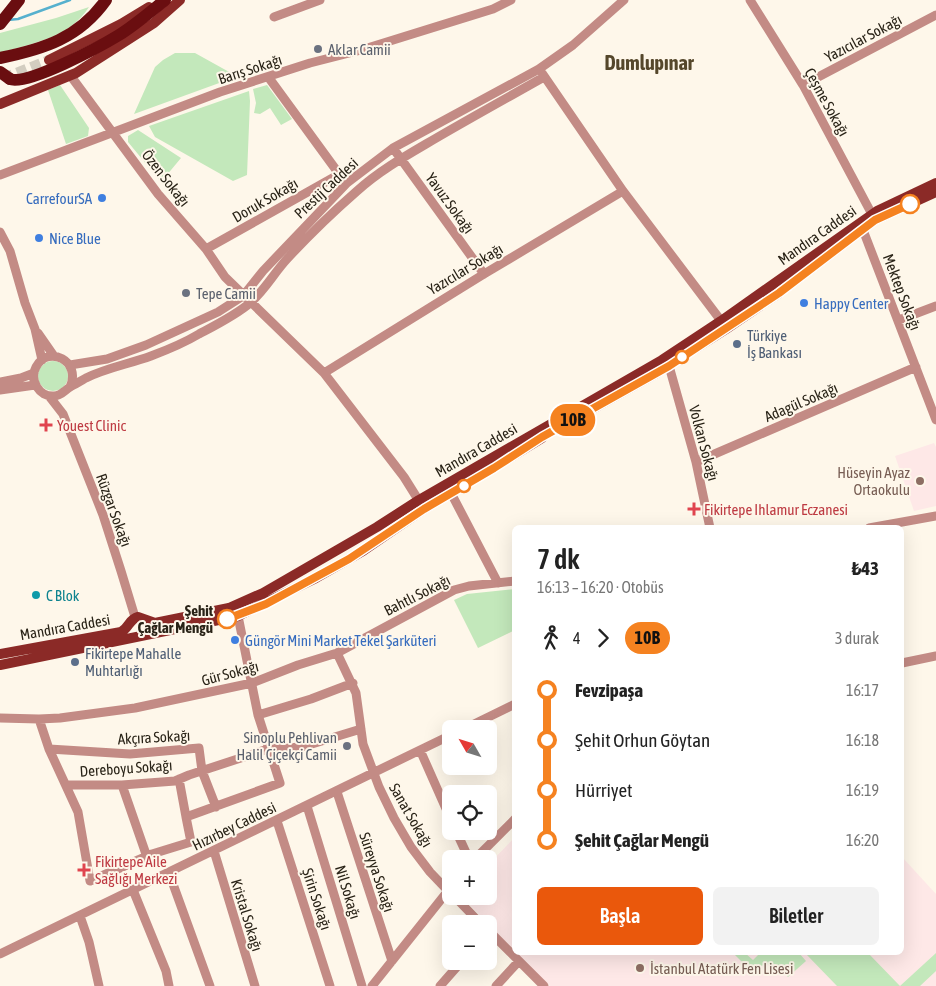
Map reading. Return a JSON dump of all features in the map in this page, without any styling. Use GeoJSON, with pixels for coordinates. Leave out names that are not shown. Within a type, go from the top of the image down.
{"type":"FeatureCollection","features":[{"type":"Feature","properties":{"kind":"highway"},"geometry":{"type":"LineString","coordinates":[[0,24],[19,0]]}},
{"type":"Feature","properties":{"kind":"highway"},"geometry":{"type":"LineString","coordinates":[[0,58],[40,48],[76,32],[106,0]]}},
{"type":"Feature","properties":{"kind":"highway"},"geometry":{"type":"LineString","coordinates":[[5,75],[14,80],[44,73],[119,35],[165,0]]}},
{"type":"Feature","properties":{"kind":"main road"},"geometry":{"type":"LineString","coordinates":[[49,60],[121,24],[160,0]]}},
{"type":"Feature","properties":{"kind":"main road"},"geometry":{"type":"LineString","coordinates":[[0,104],[70,75],[154,23],[180,0]]}},
{"type":"Feature","properties":{"kind":"main road","name":"Mandıra Caddesi"},"geometry":{"type":"LineString","coordinates":[[0,665],[238,616],[316,578],[363,551],[421,504],[451,493],[542,437],[669,366],[723,325],[874,218],[936,182]]}},
{"type":"Feature","properties":{"kind":"main road","name":"Mandıra Caddesi"},"geometry":{"type":"LineString","coordinates":[[0,654],[121,632],[132,621],[141,617],[155,623],[229,608],[263,593],[421,504],[779,293],[864,230],[874,218],[936,192]]}},
{"type":"Feature","properties":{"kind":"main road"},"geometry":{"type":"LineString","coordinates":[[132,621],[130,633],[142,636],[149,628],[146,620]]}},
{"type":"Feature","properties":{"kind":"street"},"geometry":{"type":"LineString","coordinates":[[274,17],[320,0]]}},
{"type":"Feature","properties":{"kind":"street","name":"Barış Sokağı"},"geometry":{"type":"LineString","coordinates":[[0,175],[200,99],[269,78],[310,63],[361,50],[493,9],[511,0]]}},
{"type":"Feature","properties":{"kind":"street","name":"Prestij Caddesi"},"geometry":{"type":"LineString","coordinates":[[61,395],[70,387],[95,374],[151,356],[197,335],[250,303],[286,260],[358,190],[401,159],[542,73],[624,0]]}},
{"type":"Feature","properties":{"kind":"street","name":"Çeşme Sokağı"},"geometry":{"type":"LineString","coordinates":[[750,0],[804,85],[874,218]]}},
{"type":"Feature","properties":{"kind":"street","name":"Yazıcılar Sokağı"},"geometry":{"type":"LineString","coordinates":[[804,85],[936,15]]}},
{"type":"Feature","properties":{"kind":"street"},"geometry":{"type":"LineString","coordinates":[[542,73],[623,190],[723,325]]}},
{"type":"Feature","properties":{"kind":"street","name":"Prestij Caddesi"},"geometry":{"type":"LineString","coordinates":[[70,365],[107,359],[146,345],[218,312],[243,296],[270,264],[347,182],[393,148],[542,73]]}},
{"type":"Feature","properties":{"kind":"street","name":"Özen Sokağı"},"geometry":{"type":"LineString","coordinates":[[70,75],[158,194],[206,249],[225,277],[324,373],[404,477],[421,504]]}},
{"type":"Feature","properties":{"kind":"street"},"geometry":{"type":"LineString","coordinates":[[269,78],[338,175],[347,182]]}},
{"type":"Feature","properties":{"kind":"street","name":"Yavuz Sokağı"},"geometry":{"type":"LineString","coordinates":[[393,148],[484,274]]}},
{"type":"Feature","properties":{"kind":"street","name":"Doruk Sokağı"},"geometry":{"type":"LineString","coordinates":[[206,249],[338,175]]}},
{"type":"Feature","properties":{"kind":"street","name":"Yazıcılar Sokağı"},"geometry":{"type":"LineString","coordinates":[[324,373],[623,190]]}},
{"type":"Feature","properties":{"kind":"street","name":"Mektep Sokağı"},"geometry":{"type":"LineString","coordinates":[[864,230],[936,419]]}},
{"type":"Feature","properties":{"kind":"street"},"geometry":{"type":"LineString","coordinates":[[0,232],[10,251],[25,303],[35,329],[42,360]]}},
{"type":"Feature","properties":{"kind":"street"},"geometry":{"type":"LineString","coordinates":[[899,320],[936,306]]}},
{"type":"Feature","properties":{"kind":"street"},"geometry":{"type":"LineString","coordinates":[[35,329],[54,356]]}},
{"type":"Feature","properties":{"kind":"street"},"geometry":{"type":"LineString","coordinates":[[63,414],[49,396],[38,390],[35,385],[35,368],[42,360],[54,356],[60,357],[70,365],[73,376],[70,387]]}},
{"type":"Feature","properties":{"kind":"street","name":"Volkan Sokağı"},"geometry":{"type":"LineString","coordinates":[[669,366],[696,462],[709,525]]}},
{"type":"Feature","properties":{"kind":"street","name":"Adagül Sokağı"},"geometry":{"type":"LineString","coordinates":[[696,462],[916,367]]}},
{"type":"Feature","properties":{"kind":"street"},"geometry":{"type":"LineString","coordinates":[[0,382],[21,378],[34,373]]}},
{"type":"Feature","properties":{"kind":"street"},"geometry":{"type":"LineString","coordinates":[[0,390],[35,385]]}},
{"type":"Feature","properties":{"kind":"street"},"geometry":{"type":"LineString","coordinates":[[49,396],[61,395],[63,414]]}},
{"type":"Feature","properties":{"kind":"street","name":"Rüzgar Sokağı"},"geometry":{"type":"LineString","coordinates":[[63,414],[103,515],[122,571],[132,621]]}},
{"type":"Feature","properties":{"kind":"street"},"geometry":{"type":"LineString","coordinates":[[451,493],[498,583]]}},
{"type":"Feature","properties":{"kind":"street"},"geometry":{"type":"LineString","coordinates":[[886,525],[936,516]]}},
{"type":"Feature","properties":{"kind":"street","name":"Bahtlı Sokağı"},"geometry":{"type":"LineString","coordinates":[[337,653],[454,590],[512,581]]}},
{"type":"Feature","properties":{"kind":"street"},"geometry":{"type":"LineString","coordinates":[[186,816],[280,783],[258,715],[238,616]]}},
{"type":"Feature","properties":{"kind":"street"},"geometry":{"type":"LineString","coordinates":[[337,653],[353,683],[363,744],[374,774]]}},
{"type":"Feature","properties":{"kind":"street","name":"Gür Sokağı"},"geometry":{"type":"LineString","coordinates":[[0,718],[39,720],[135,708],[252,684],[298,665],[337,653]]}},
{"type":"Feature","properties":{"kind":"street"},"geometry":{"type":"LineString","coordinates":[[904,664],[936,656]]}},
{"type":"Feature","properties":{"kind":"street"},"geometry":{"type":"LineString","coordinates":[[258,715],[311,699],[353,683]]}},
{"type":"Feature","properties":{"kind":"street"},"geometry":{"type":"LineString","coordinates":[[482,720],[512,705]]}},
{"type":"Feature","properties":{"kind":"street"},"geometry":{"type":"LineString","coordinates":[[39,720],[49,749],[78,812],[90,880],[191,842],[179,779]]}},
{"type":"Feature","properties":{"kind":"street","name":"Dereboyu Sokağı"},"geometry":{"type":"LineString","coordinates":[[66,785],[122,785],[179,779],[268,749],[302,747],[361,729]]}},
{"type":"Feature","properties":{"kind":"street","name":"Hızırbey Caddesi"},"geometry":{"type":"LineString","coordinates":[[0,954],[442,739]]}},
{"type":"Feature","properties":{"kind":"street","name":"Akçıra Sokağı"},"geometry":{"type":"LineString","coordinates":[[49,749],[130,754],[199,748],[202,770],[216,807]]}},
{"type":"Feature","properties":{"kind":"street"},"geometry":{"type":"LineString","coordinates":[[420,750],[442,800]]}},
{"type":"Feature","properties":{"kind":"street","name":"Sanat Sokağı"},"geometry":{"type":"LineString","coordinates":[[374,774],[394,818],[410,847],[442,883]]}},
{"type":"Feature","properties":{"kind":"street"},"geometry":{"type":"LineString","coordinates":[[122,785],[147,857]]}},
{"type":"Feature","properties":{"kind":"street","name":"Süreyya Sokağı"},"geometry":{"type":"LineString","coordinates":[[337,792],[392,961]]}},
{"type":"Feature","properties":{"kind":"street","name":"Nil Sokağı"},"geometry":{"type":"LineString","coordinates":[[307,806],[362,986]]}},
{"type":"Feature","properties":{"kind":"street","name":"Şirin Sokağı"},"geometry":{"type":"LineString","coordinates":[[277,821],[330,986]]}},
{"type":"Feature","properties":{"kind":"street"},"geometry":{"type":"LineString","coordinates":[[484,850],[512,822]]}},
{"type":"Feature","properties":{"kind":"street","name":"Kristal Sokağı"},"geometry":{"type":"LineString","coordinates":[[214,851],[255,986]]}},
{"type":"Feature","properties":{"kind":"street"},"geometry":{"type":"LineString","coordinates":[[169,873],[210,986]]}},
{"type":"Feature","properties":{"kind":"street"},"geometry":{"type":"LineString","coordinates":[[133,890],[166,971],[169,986]]}},
{"type":"Feature","properties":{"kind":"street"},"geometry":{"type":"LineString","coordinates":[[372,986],[442,903]]}},
{"type":"Feature","properties":{"kind":"street","name":"Sanat Sokağı"},"geometry":{"type":"LineString","coordinates":[[463,905],[473,915]]}},
{"type":"Feature","properties":{"kind":"street"},"geometry":{"type":"LineString","coordinates":[[80,916],[89,942],[99,986]]}},
{"type":"Feature","properties":{"kind":"street"},"geometry":{"type":"LineString","coordinates":[[497,939],[512,954]]}},
{"type":"Feature","properties":{"kind":"street"},"geometry":{"type":"LineString","coordinates":[[513,955],[544,986]]}},
{"type":"Feature","properties":{"kind":"street"},"geometry":{"type":"LineString","coordinates":[[496,986],[519,961]]}},
{"type":"Feature","properties":{"kind":"street"},"geometry":{"type":"LineString","coordinates":[[440,986],[454,970]]}},
{"type":"Feature","properties":{"kind":"shaded area","name":"Hüseyin Ayaz Ortaokulu"},"geometry":{"type":"Polygon","coordinates":[[[934,443],[936,447],[936,506],[914,511],[895,456],[934,443]]]}},
{"type":"Feature","properties":{"kind":"shaded area"},"geometry":{"type":"Polygon","coordinates":[[[512,840],[512,948],[497,933],[497,915],[480,915],[470,905],[497,905],[497,856],[512,840]]]}},
{"type":"Feature","properties":{"kind":"shaded area"},"geometry":{"type":"Polygon","coordinates":[[[904,859],[936,894],[936,986],[550,986],[519,955],[904,955],[904,859]]]}},
{"type":"Feature","properties":{"kind":"green space"},"geometry":{"type":"Polygon","coordinates":[[[89,7],[81,18],[61,33],[0,53],[0,33],[89,7]]]}},
{"type":"Feature","properties":{"kind":"green space"},"geometry":{"type":"Polygon","coordinates":[[[175,53],[195,53],[231,73],[233,78],[134,114],[155,67],[175,53]]]}},
{"type":"Feature","properties":{"kind":"green space"},"geometry":{"type":"Polygon","coordinates":[[[60,85],[89,128],[88,136],[66,144],[48,90],[60,85]]]}},
{"type":"Feature","properties":{"kind":"green space"},"geometry":{"type":"Polygon","coordinates":[[[267,85],[292,119],[281,125],[270,108],[260,114],[254,113],[256,103],[253,89],[267,85]]]}},
{"type":"Feature","properties":{"kind":"green space"},"geometry":{"type":"Polygon","coordinates":[[[249,91],[247,175],[233,181],[155,137],[149,126],[249,91]]]}},
{"type":"Feature","properties":{"kind":"green space"},"geometry":{"type":"Polygon","coordinates":[[[138,130],[181,158],[161,182],[128,142],[128,136],[138,130]]]}},
{"type":"Feature","properties":{"kind":"green space"},"geometry":{"type":"Polygon","coordinates":[[[53,361],[64,365],[68,376],[64,387],[53,391],[42,387],[38,376],[42,365],[53,361]]]}},
{"type":"Feature","properties":{"kind":"green space"},"geometry":{"type":"Polygon","coordinates":[[[512,589],[512,631],[478,648],[454,600],[467,594],[512,589]]]}},
{"type":"Feature","properties":{"kind":"green space"},"geometry":{"type":"Polygon","coordinates":[[[936,953],[936,971],[920,986],[900,986],[936,953]]]}},
{"type":"Feature","properties":{"kind":"green space"},"geometry":{"type":"Polygon","coordinates":[[[735,955],[747,955],[753,960],[758,955],[801,955],[806,961],[788,977],[776,964],[763,965],[754,974],[735,955]]]}},
{"type":"Feature","properties":{"kind":"green space"},"geometry":{"type":"Polygon","coordinates":[[[807,955],[870,955],[900,986],[837,986],[807,955]]]}},
{"type":"Feature","properties":{"kind":"waterway"},"geometry":{"type":"LineString","coordinates":[[8,20],[18,19],[70,0]]}},
{"type":"Feature","properties":{"kind":"tunnel"},"geometry":{"type":"LineString","coordinates":[[3,78],[49,60]]}},
{"type":"Feature","properties":{"kind":"bus line","name":"10B"},"geometry":{"type":"LineString","coordinates":[[227,619],[266,604],[366,550],[424,509],[542,437],[669,366],[779,293],[875,220],[910,204]]}},
{"type":"Feature","properties":{"kind":"place","name":"Aklar Camii"},"geometry":{"type":"Point","coordinates":[318,49]}},
{"type":"Feature","properties":{"kind":"place","name":"CarrefourSA"},"geometry":{"type":"Point","coordinates":[102,198]}},
{"type":"Feature","properties":{"kind":"place","name":"Nice Blue"},"geometry":{"type":"Point","coordinates":[39,238]}},
{"type":"Feature","properties":{"kind":"place","name":"Tepe Camii"},"geometry":{"type":"Point","coordinates":[186,293]}},
{"type":"Feature","properties":{"kind":"place","name":"Happy Center"},"geometry":{"type":"Point","coordinates":[804,303]}},
{"type":"Feature","properties":{"kind":"place","name":"Türkiye İş Bankası"},"geometry":{"type":"Point","coordinates":[737,344]}},
{"type":"Feature","properties":{"kind":"place","name":"Youest Clinic"},"geometry":{"type":"Point","coordinates":[46,425]}},
{"type":"Feature","properties":{"kind":"place","name":"Hüseyin Ayaz Ortaokulu"},"geometry":{"type":"Point","coordinates":[920,481]}},
{"type":"Feature","properties":{"kind":"place","name":"Fikirtepe Ihlamur Eczanesi"},"geometry":{"type":"Point","coordinates":[694,509]}},
{"type":"Feature","properties":{"kind":"place","name":"C Blok"},"geometry":{"type":"Point","coordinates":[36,595]}},
{"type":"Feature","properties":{"kind":"place","name":"Şehit Çağlar Mengü"},"geometry":{"type":"Point","coordinates":[227,619]}},
{"type":"Feature","properties":{"kind":"place","name":"Güngör Mini Market Tekel Şarküteri"},"geometry":{"type":"Point","coordinates":[235,640]}},
{"type":"Feature","properties":{"kind":"place","name":"Fikirtepe Mahalle Muhtarlığı"},"geometry":{"type":"Point","coordinates":[75,662]}},
{"type":"Feature","properties":{"kind":"place","name":"Sinoplu Pehlivan Halil Çiçekçi Camii"},"geometry":{"type":"Point","coordinates":[347,746]}},
{"type":"Feature","properties":{"kind":"place","name":"Fikirtepe Aile Sağlığı Merkezi"},"geometry":{"type":"Point","coordinates":[84,870]}},
{"type":"Feature","properties":{"kind":"place","name":"İstanbul Atatürk Fen Lisesi"},"geometry":{"type":"Point","coordinates":[640,968]}},
{"type":"Feature","properties":{"kind":"district","name":"Dumlupınar"},"geometry":{"type":"Point","coordinates":[649,62]}}]}
